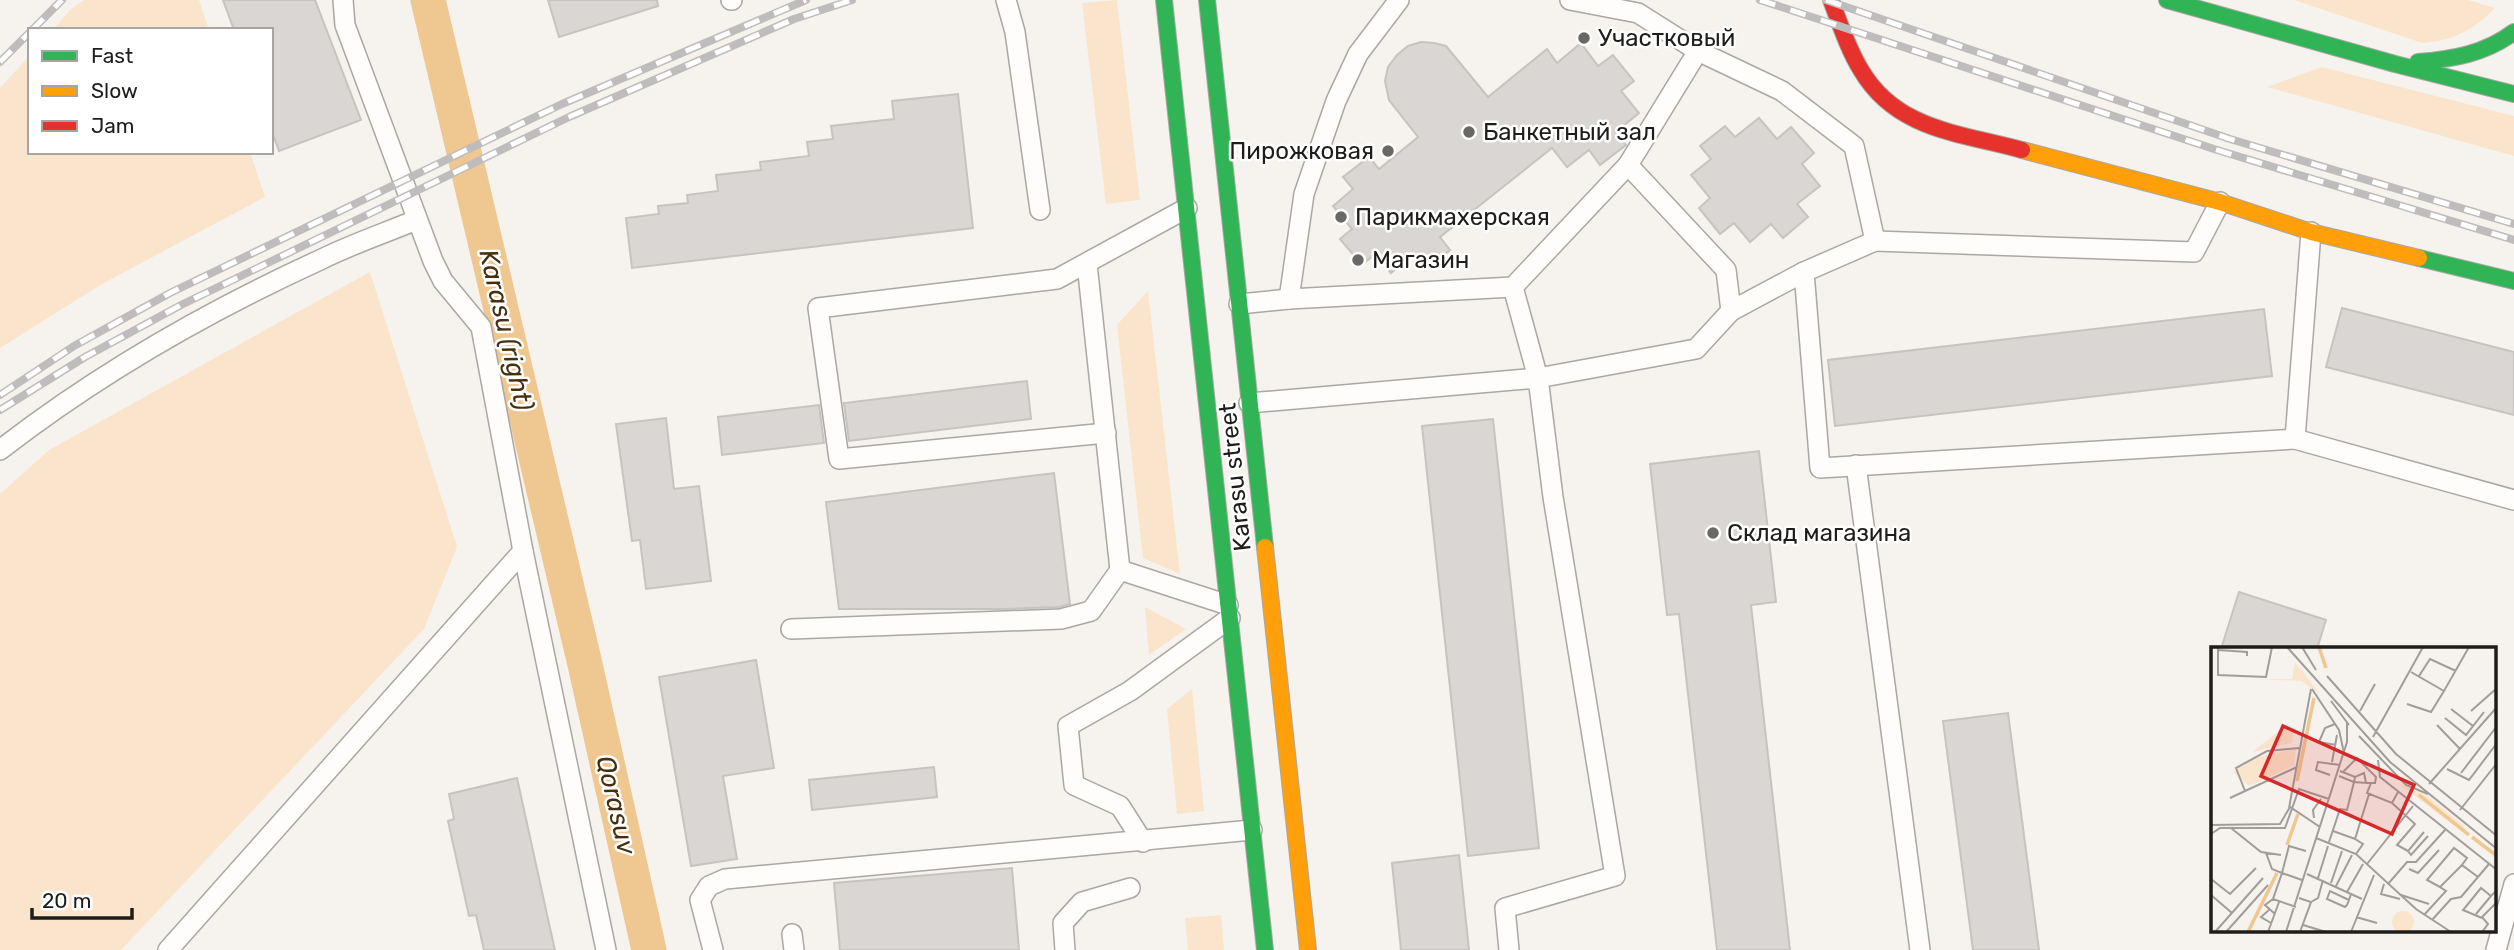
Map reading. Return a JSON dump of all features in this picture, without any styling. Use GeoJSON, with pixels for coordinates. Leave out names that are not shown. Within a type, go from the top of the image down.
{"type":"FeatureCollection","features":[{"type":"Feature","properties":{"kind":"main road","name":"Karasu street"},"geometry":{"type":"LineString","coordinates":[[1164,0],[1265,950]]}},
{"type":"Feature","properties":{"kind":"main road","name":"Karasu street"},"geometry":{"type":"LineString","coordinates":[[1207,0],[1308,950]]}},
{"type":"Feature","properties":{"kind":"main road"},"geometry":{"type":"LineString","coordinates":[[1830,0],[1862,74],[1872,89],[1884,102],[1914,121],[2220,202],[2311,232],[2514,281]]}},
{"type":"Feature","properties":{"kind":"main road"},"geometry":{"type":"LineString","coordinates":[[2167,0],[2395,64],[2514,94]]}},
{"type":"Feature","properties":{"kind":"main road"},"geometry":{"type":"LineString","coordinates":[[2395,64],[2471,55],[2493,47],[2514,32]]}},
{"type":"Feature","properties":{"kind":"lane"},"geometry":{"type":"LineString","coordinates":[[342,0],[345,25],[432,261],[443,281],[481,327],[523,551],[606,950]]}},
{"type":"Feature","properties":{"kind":"lane"},"geometry":{"type":"LineString","coordinates":[[1006,0],[1015,32],[1040,210]]}},
{"type":"Feature","properties":{"kind":"lane"},"geometry":{"type":"LineString","coordinates":[[1289,299],[1304,194],[1336,101],[1358,54],[1399,0]]}},
{"type":"Feature","properties":{"kind":"lane"},"geometry":{"type":"LineString","coordinates":[[1570,0],[1637,13],[1698,51],[1782,91],[1854,146],[1875,241]]}},
{"type":"Feature","properties":{"kind":"lane"},"geometry":{"type":"LineString","coordinates":[[1239,304],[1513,287],[1628,165],[1698,51]]}},
{"type":"Feature","properties":{"kind":"lane"},"geometry":{"type":"LineString","coordinates":[[1628,165],[1726,270],[1731,311]]}},
{"type":"Feature","properties":{"kind":"lane"},"geometry":{"type":"LineString","coordinates":[[1250,403],[1538,378],[1696,349],[1731,311],[1804,272],[1875,241],[2194,252],[2220,202]]}},
{"type":"Feature","properties":{"kind":"lane"},"geometry":{"type":"LineString","coordinates":[[1106,433],[839,459],[818,308],[1057,279],[1186,208]]}},
{"type":"Feature","properties":{"kind":"lane"},"geometry":{"type":"LineString","coordinates":[[0,450],[45,415],[175,333],[322,258],[416,220]]}},
{"type":"Feature","properties":{"kind":"lane"},"geometry":{"type":"LineString","coordinates":[[2295,439],[2311,232]]}},
{"type":"Feature","properties":{"kind":"lane"},"geometry":{"type":"LineString","coordinates":[[791,629],[1061,619],[1091,611],[1120,570],[1087,264]]}},
{"type":"Feature","properties":{"kind":"lane"},"geometry":{"type":"LineString","coordinates":[[1804,272],[1819,468],[2295,439],[2514,500]]}},
{"type":"Feature","properties":{"kind":"lane"},"geometry":{"type":"LineString","coordinates":[[1509,950],[1505,908],[1615,876],[1555,510],[1538,378],[1513,287]]}},
{"type":"Feature","properties":{"kind":"lane"},"geometry":{"type":"LineString","coordinates":[[1856,465],[1920,950]]}},
{"type":"Feature","properties":{"kind":"lane"},"geometry":{"type":"LineString","coordinates":[[168,950],[523,551]]}},
{"type":"Feature","properties":{"kind":"lane"},"geometry":{"type":"LineString","coordinates":[[1120,570],[1229,612]]}},
{"type":"Feature","properties":{"kind":"lane"},"geometry":{"type":"LineString","coordinates":[[1143,842],[1120,806],[1074,785],[1068,726],[1130,691],[1229,612]]}},
{"type":"Feature","properties":{"kind":"lane"},"geometry":{"type":"LineString","coordinates":[[713,950],[700,900],[709,886],[725,878],[1252,830]]}},
{"type":"Feature","properties":{"kind":"lane"},"geometry":{"type":"LineString","coordinates":[[2496,950],[2514,884]]}},
{"type":"Feature","properties":{"kind":"lane"},"geometry":{"type":"LineString","coordinates":[[1065,950],[1063,923],[1082,902],[1130,888]]}},
{"type":"Feature","properties":{"kind":"shaded area"},"geometry":{"type":"Polygon","coordinates":[[[84,0],[199,0],[208,28],[55,28],[71,9],[84,0]]]}},
{"type":"Feature","properties":{"kind":"shaded area"},"geometry":{"type":"Polygon","coordinates":[[[1117,0],[1140,200],[1106,204],[1082,3],[1117,0]]]}},
{"type":"Feature","properties":{"kind":"shaded area"},"geometry":{"type":"Polygon","coordinates":[[[2294,0],[2468,0],[2495,8],[2462,33],[2443,40],[2422,43],[2294,0]]]}},
{"type":"Feature","properties":{"kind":"shaded area"},"geometry":{"type":"Polygon","coordinates":[[[28,57],[28,154],[251,154],[265,197],[102,284],[0,348],[0,88],[28,57]]]}},
{"type":"Feature","properties":{"kind":"shaded area"},"geometry":{"type":"Polygon","coordinates":[[[2322,67],[2514,116],[2514,156],[2267,87],[2322,67]]]}},
{"type":"Feature","properties":{"kind":"shaded area"},"geometry":{"type":"Polygon","coordinates":[[[370,272],[457,547],[424,629],[121,950],[0,950],[0,494],[49,450],[370,272]]]}},
{"type":"Feature","properties":{"kind":"shaded area"},"geometry":{"type":"Polygon","coordinates":[[[1148,291],[1180,574],[1143,558],[1117,325],[1148,291]]]}},
{"type":"Feature","properties":{"kind":"shaded area"},"geometry":{"type":"Polygon","coordinates":[[[1145,607],[1186,629],[1149,655],[1145,607]]]}},
{"type":"Feature","properties":{"kind":"shaded area"},"geometry":{"type":"Polygon","coordinates":[[[1192,689],[1204,811],[1177,814],[1167,709],[1192,689]]]}},
{"type":"Feature","properties":{"kind":"shaded area"},"geometry":{"type":"Polygon","coordinates":[[[1221,915],[1224,950],[1188,950],[1185,918],[1221,915]]]}},
{"type":"Feature","properties":{"kind":"building"},"geometry":{"type":"Polygon","coordinates":[[[223,0],[315,0],[361,120],[279,151],[273,134],[273,28],[233,28],[223,0]]]}},
{"type":"Feature","properties":{"kind":"building"},"geometry":{"type":"Polygon","coordinates":[[[548,0],[657,0],[658,6],[559,37],[548,0]]]}},
{"type":"Feature","properties":{"kind":"building"},"geometry":{"type":"Polygon","coordinates":[[[1421,42],[1446,46],[1488,97],[1547,49],[1557,63],[1581,43],[1598,66],[1613,55],[1634,81],[1621,91],[1639,113],[1616,132],[1626,145],[1600,165],[1589,150],[1567,167],[1552,148],[1440,237],[1450,250],[1425,270],[1413,255],[1391,273],[1375,254],[1362,265],[1340,239],[1352,229],[1333,206],[1353,189],[1343,177],[1369,157],[1379,169],[1418,137],[1389,100],[1385,81],[1388,67],[1397,55],[1408,46],[1421,42]]]}},
{"type":"Feature","properties":{"kind":"building"},"geometry":{"type":"Polygon","coordinates":[[[958,94],[973,228],[632,268],[626,218],[659,214],[658,206],[688,203],[687,195],[718,191],[716,175],[761,170],[760,162],[809,156],[807,142],[833,139],[831,126],[894,119],[892,101],[958,94]]]}},
{"type":"Feature","properties":{"kind":"building"},"geometry":{"type":"Polygon","coordinates":[[[1759,118],[1777,139],[1791,127],[1814,153],[1802,164],[1820,186],[1797,204],[1808,217],[1783,238],[1771,224],[1750,242],[1734,223],[1720,234],[1699,208],[1710,198],[1691,175],[1711,159],[1700,146],[1725,126],[1735,137],[1759,118]]]}},
{"type":"Feature","properties":{"kind":"building"},"geometry":{"type":"Polygon","coordinates":[[[2342,308],[2514,352],[2514,415],[2326,367],[2342,308]]]}},
{"type":"Feature","properties":{"kind":"building"},"geometry":{"type":"Polygon","coordinates":[[[2264,309],[2272,376],[1835,426],[1828,360],[2264,309]]]}},
{"type":"Feature","properties":{"kind":"building"},"geometry":{"type":"Polygon","coordinates":[[[1027,381],[1031,419],[849,441],[844,403],[1027,381]]]}},
{"type":"Feature","properties":{"kind":"building"},"geometry":{"type":"Polygon","coordinates":[[[819,405],[824,443],[722,455],[718,417],[819,405]]]}},
{"type":"Feature","properties":{"kind":"building"},"geometry":{"type":"Polygon","coordinates":[[[666,418],[674,489],[699,486],[711,581],[646,589],[640,540],[632,541],[616,424],[666,418]]]}},
{"type":"Feature","properties":{"kind":"building"},"geometry":{"type":"Polygon","coordinates":[[[1493,419],[1539,848],[1468,856],[1422,426],[1493,419]]]}},
{"type":"Feature","properties":{"kind":"building"},"geometry":{"type":"Polygon","coordinates":[[[1759,451],[1776,602],[1751,605],[1790,950],[1717,950],[1679,614],[1667,615],[1650,464],[1759,451]]]}},
{"type":"Feature","properties":{"kind":"building"},"geometry":{"type":"Polygon","coordinates":[[[1054,473],[1070,604],[1059,607],[1004,609],[839,609],[826,502],[1054,473]]]}},
{"type":"Feature","properties":{"kind":"building"},"geometry":{"type":"Polygon","coordinates":[[[2239,592],[2326,620],[2318,647],[2222,647],[2239,592]]]}},
{"type":"Feature","properties":{"kind":"building"},"geometry":{"type":"Polygon","coordinates":[[[756,660],[774,768],[723,776],[737,859],[691,866],[659,677],[756,660]]]}},
{"type":"Feature","properties":{"kind":"building"},"geometry":{"type":"Polygon","coordinates":[[[2008,713],[2039,950],[1973,950],[1943,721],[2008,713]]]}},
{"type":"Feature","properties":{"kind":"building"},"geometry":{"type":"Polygon","coordinates":[[[934,767],[937,797],[812,810],[809,780],[934,767]]]}},
{"type":"Feature","properties":{"kind":"building"},"geometry":{"type":"Polygon","coordinates":[[[517,778],[555,950],[484,950],[476,915],[469,916],[448,821],[454,819],[449,794],[517,778]]]}},
{"type":"Feature","properties":{"kind":"building"},"geometry":{"type":"Polygon","coordinates":[[[1459,855],[1469,950],[1401,950],[1392,863],[1459,855]]]}},
{"type":"Feature","properties":{"kind":"building"},"geometry":{"type":"Polygon","coordinates":[[[1012,868],[1019,950],[840,950],[834,883],[1012,868]]]}},
{"type":"Feature","properties":{"kind":"waterway","name":"Karasu (right)"},"geometry":{"type":"LineString","coordinates":[[428,0],[584,660],[649,950]]}},
{"type":"Feature","properties":{"kind":"railway"},"geometry":{"type":"LineString","coordinates":[[34,28],[62,0]]}},
{"type":"Feature","properties":{"kind":"railway"},"geometry":{"type":"LineString","coordinates":[[0,395],[74,346],[170,293],[562,104],[806,0]]}},
{"type":"Feature","properties":{"kind":"railway"},"geometry":{"type":"LineString","coordinates":[[0,410],[85,357],[181,305],[569,117],[794,19],[852,0]]}},
{"type":"Feature","properties":{"kind":"railway"},"geometry":{"type":"LineString","coordinates":[[1760,0],[2214,149],[2514,240]]}},
{"type":"Feature","properties":{"kind":"railway"},"geometry":{"type":"LineString","coordinates":[[1826,0],[2230,139],[2514,224]]}},
{"type":"Feature","properties":{"kind":"railway"},"geometry":{"type":"LineString","coordinates":[[0,62],[28,34]]}},
{"type":"Feature","properties":{"kind":"traffic: fast"},"geometry":{"type":"LineString","coordinates":[[1164,0],[1265,950]]}},
{"type":"Feature","properties":{"kind":"traffic: fast"},"geometry":{"type":"LineString","coordinates":[[1207,0],[1265,547]]}},
{"type":"Feature","properties":{"kind":"traffic: fast"},"geometry":{"type":"LineString","coordinates":[[2167,0],[2395,64],[2514,94]]}},
{"type":"Feature","properties":{"kind":"traffic: fast"},"geometry":{"type":"LineString","coordinates":[[2418,62],[2468,54],[2492,46],[2514,32]]}},
{"type":"Feature","properties":{"kind":"traffic: fast"},"geometry":{"type":"LineString","coordinates":[[2419,258],[2514,281]]}},
{"type":"Feature","properties":{"kind":"traffic: slow"},"geometry":{"type":"LineString","coordinates":[[2022,150],[2220,202],[2311,232],[2419,258]]}},
{"type":"Feature","properties":{"kind":"traffic: slow"},"geometry":{"type":"LineString","coordinates":[[1265,547],[1308,950]]}},
{"type":"Feature","properties":{"kind":"traffic: jam"},"geometry":{"type":"LineString","coordinates":[[1831,0],[1848,45],[1861,70],[1875,90],[1892,105],[1931,126],[2022,150]]}},
{"type":"Feature","properties":{"kind":"place","name":"Участковый"},"geometry":{"type":"Point","coordinates":[1584,38]}},
{"type":"Feature","properties":{"kind":"place","name":"Банкетный зал"},"geometry":{"type":"Point","coordinates":[1469,132]}},
{"type":"Feature","properties":{"kind":"place","name":"Пирожковая"},"geometry":{"type":"Point","coordinates":[1388,151]}},
{"type":"Feature","properties":{"kind":"place","name":"Парикмахерская"},"geometry":{"type":"Point","coordinates":[1341,217]}},
{"type":"Feature","properties":{"kind":"place","name":"Магазин"},"geometry":{"type":"Point","coordinates":[1358,260]}},
{"type":"Feature","properties":{"kind":"place","name":"Склад магазина"},"geometry":{"type":"Point","coordinates":[1713,533]}},
{"type":"Feature","properties":{"kind":"water label","name":"Qorasuv"},"geometry":{"type":"Point","coordinates":[616,805]}}]}
